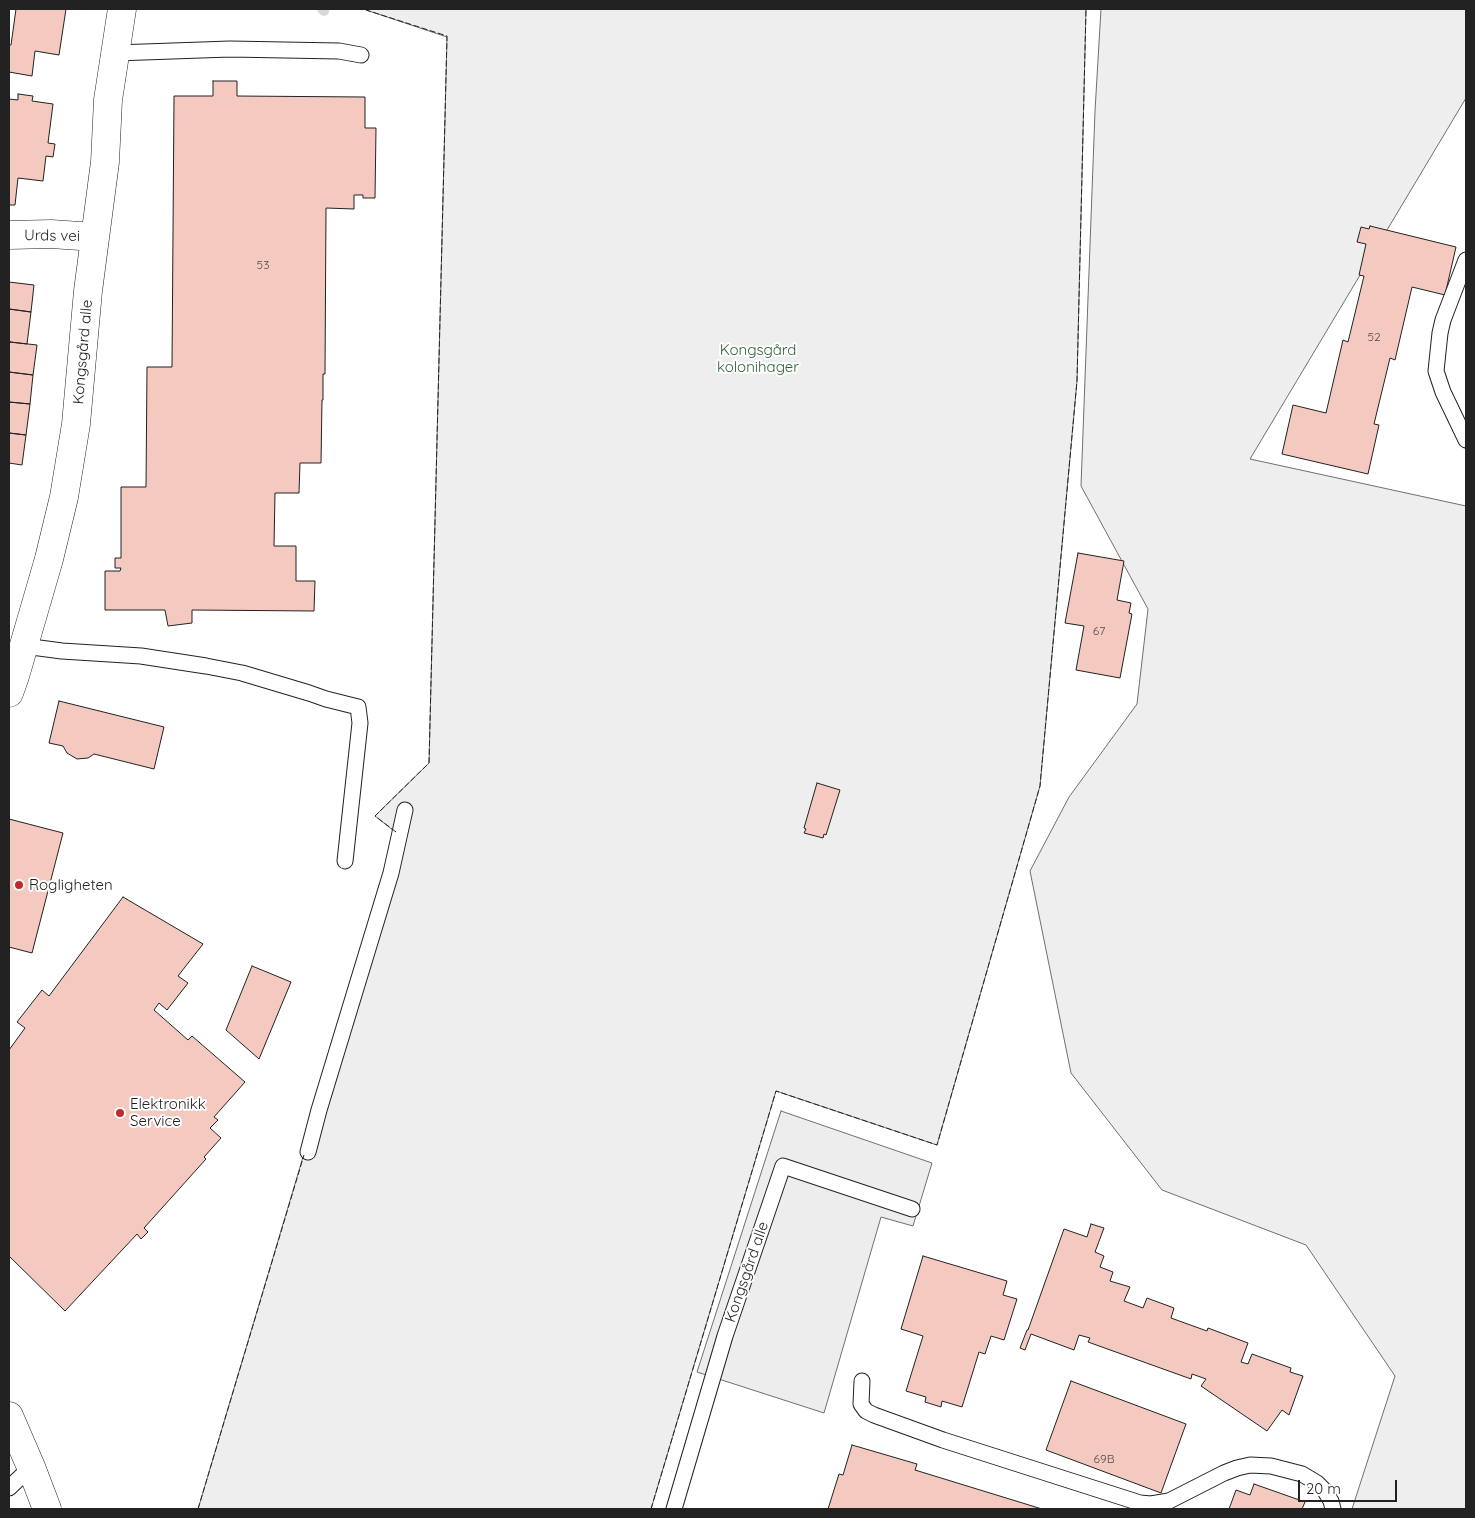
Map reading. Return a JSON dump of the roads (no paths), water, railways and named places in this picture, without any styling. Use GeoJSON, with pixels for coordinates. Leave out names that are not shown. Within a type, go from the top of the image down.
{"type":"FeatureCollection","features":[{"type":"Feature","properties":{"kind":"street","name":"Kongsgård alle"},"geometry":{"type":"LineString","coordinates":[[9,694],[49,559],[64,497],[76,424],[88,291],[105,162],[108,100],[122,9]]}},
{"type":"Feature","properties":{"kind":"street","name":"Urds vei"},"geometry":{"type":"LineString","coordinates":[[9,235],[51,234],[95,237]]}},
{"type":"Feature","properties":{"kind":"street"},"geometry":{"type":"LineString","coordinates":[[9,1416],[47,1509]]}},
{"type":"Feature","properties":{"kind":"lane"},"geometry":{"type":"LineString","coordinates":[[115,53],[230,49],[339,51],[361,55]]}},
{"type":"Feature","properties":{"kind":"lane"},"geometry":{"type":"LineString","coordinates":[[1466,260],[1443,320],[1436,371],[1443,392],[1466,440]]}},
{"type":"Feature","properties":{"kind":"lane"},"geometry":{"type":"LineString","coordinates":[[24,646],[62,651],[141,656],[206,666],[242,673],[358,707],[360,723],[345,861]]}},
{"type":"Feature","properties":{"kind":"lane"},"geometry":{"type":"LineString","coordinates":[[308,1152],[391,873],[405,810]]}},
{"type":"Feature","properties":{"kind":"lane","name":"Kongsgård alle"},"geometry":{"type":"LineString","coordinates":[[674,1509],[725,1336],[783,1166],[912,1209]]}},
{"type":"Feature","properties":{"kind":"lane"},"geometry":{"type":"LineString","coordinates":[[862,1382],[861,1404],[866,1411],[874,1415],[943,1440],[1140,1502],[1152,1504],[1169,1501],[1224,1473],[1250,1465],[1271,1466],[1302,1474],[1317,1483],[1325,1491],[1333,1509]]}},
{"type":"Feature","properties":{"kind":"lane"},"geometry":{"type":"LineString","coordinates":[[9,1488],[31,1468]]}},
{"type":"Feature","properties":{"kind":"place","name":"Rogligheten"},"geometry":{"type":"Point","coordinates":[19,885]}},
{"type":"Feature","properties":{"kind":"place","name":"Elektronikk Service"},"geometry":{"type":"Point","coordinates":[120,1113]}},
{"type":"Feature","properties":{"kind":"park label","name":"Kongsgård kolonihager"},"geometry":{"type":"Point","coordinates":[758,358]}}]}
